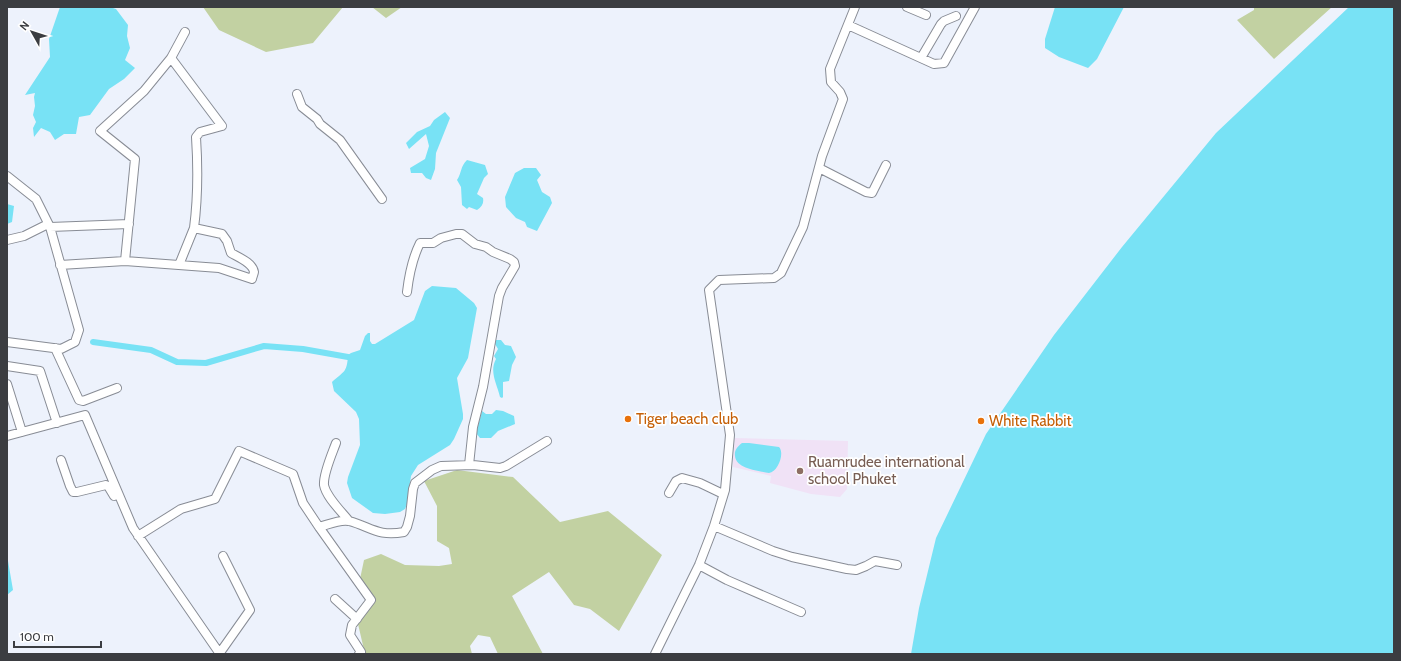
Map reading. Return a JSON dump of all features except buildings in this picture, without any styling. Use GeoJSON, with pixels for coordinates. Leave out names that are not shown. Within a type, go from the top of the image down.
{"type":"FeatureCollection","features":[{"type":"Feature","properties":{"kind":"street"},"geometry":{"type":"LineString","coordinates":[[656,654],[698,565],[714,526],[724,494],[730,435],[709,290],[718,280],[774,278],[781,274],[803,227],[819,168],[844,100],[840,92],[831,82],[830,69],[855,7]]}},
{"type":"Feature","properties":{"kind":"street"},"geometry":{"type":"LineString","coordinates":[[907,7],[926,15]]}},
{"type":"Feature","properties":{"kind":"street"},"geometry":{"type":"LineString","coordinates":[[848,25],[934,64],[944,63],[975,7]]}},
{"type":"Feature","properties":{"kind":"street"},"geometry":{"type":"LineString","coordinates":[[921,58],[941,24],[944,21],[956,16]]}},
{"type":"Feature","properties":{"kind":"street"},"geometry":{"type":"LineString","coordinates":[[125,260],[135,159],[100,131],[144,91],[171,58],[185,32]]}},
{"type":"Feature","properties":{"kind":"street"},"geometry":{"type":"LineString","coordinates":[[171,58],[222,126],[200,132],[196,137],[198,171],[197,207],[194,228],[179,265]]}},
{"type":"Feature","properties":{"kind":"street"},"geometry":{"type":"LineString","coordinates":[[296,94],[302,107],[340,140],[382,199]]}},
{"type":"Feature","properties":{"kind":"street"},"geometry":{"type":"LineString","coordinates":[[819,168],[870,193],[872,192],[886,165]]}},
{"type":"Feature","properties":{"kind":"street"},"geometry":{"type":"LineString","coordinates":[[7,176],[36,199],[49,225],[79,330],[74,342],[62,349],[7,342]]}},
{"type":"Feature","properties":{"kind":"street"},"geometry":{"type":"LineString","coordinates":[[7,240],[24,236],[49,225],[129,224]]}},
{"type":"Feature","properties":{"kind":"street"},"geometry":{"type":"LineString","coordinates":[[60,265],[125,260],[219,268],[252,279],[254,272],[252,268],[244,260],[231,253],[227,241],[222,234],[194,228]]}},
{"type":"Feature","properties":{"kind":"street"},"geometry":{"type":"LineString","coordinates":[[407,292],[409,274],[413,259],[420,243],[433,243],[442,238],[462,234],[475,244],[486,247],[514,262],[515,266],[499,296],[483,387],[473,427],[469,465]]}},
{"type":"Feature","properties":{"kind":"street"},"geometry":{"type":"LineString","coordinates":[[55,348],[79,400],[83,401],[117,388]]}},
{"type":"Feature","properties":{"kind":"street"},"geometry":{"type":"LineString","coordinates":[[7,366],[40,370],[56,423]]}},
{"type":"Feature","properties":{"kind":"street"},"geometry":{"type":"LineString","coordinates":[[7,384],[22,432]]}},
{"type":"Feature","properties":{"kind":"street"},"geometry":{"type":"LineString","coordinates":[[7,436],[85,415],[133,528],[219,654],[250,610],[223,556]]}},
{"type":"Feature","properties":{"kind":"street"},"geometry":{"type":"LineString","coordinates":[[319,527],[349,521],[377,532],[404,532],[407,528],[410,516],[413,489],[416,481],[432,470],[441,466],[469,465],[500,468],[506,466],[547,441]]}},
{"type":"Feature","properties":{"kind":"street"},"geometry":{"type":"LineString","coordinates":[[336,443],[324,478],[324,486],[330,497],[349,521]]}},
{"type":"Feature","properties":{"kind":"street"},"geometry":{"type":"LineString","coordinates":[[138,536],[181,508],[215,499],[239,451],[293,474],[304,503],[319,527],[371,600],[352,625],[350,635],[361,652],[359,654]]}},
{"type":"Feature","properties":{"kind":"street"},"geometry":{"type":"LineString","coordinates":[[61,460],[73,492],[107,485],[120,507],[126,524],[133,528]]}},
{"type":"Feature","properties":{"kind":"street"},"geometry":{"type":"LineString","coordinates":[[669,493],[676,481],[682,478],[700,483],[724,494]]}},
{"type":"Feature","properties":{"kind":"street"},"geometry":{"type":"LineString","coordinates":[[714,526],[773,551],[792,557],[856,570],[875,561],[897,565]]}},
{"type":"Feature","properties":{"kind":"street"},"geometry":{"type":"LineString","coordinates":[[698,565],[727,580],[802,612]]}},
{"type":"Feature","properties":{"kind":"street"},"geometry":{"type":"LineString","coordinates":[[335,599],[357,619]]}},
{"type":"Feature","properties":{"kind":"shaded area","name":"Ruamrudee international school Phuket"},"geometry":{"type":"Polygon","coordinates":[[[735,438],[848,441],[847,489],[840,497],[811,494],[770,483],[771,476],[733,467],[735,438]]]}},
{"type":"Feature","properties":{"kind":"green space"},"geometry":{"type":"Polygon","coordinates":[[[203,7],[343,7],[313,43],[266,52],[219,30],[203,7]]]}},
{"type":"Feature","properties":{"kind":"green space"},"geometry":{"type":"Polygon","coordinates":[[[372,7],[402,7],[386,18],[372,7]]]}},
{"type":"Feature","properties":{"kind":"green space"},"geometry":{"type":"Polygon","coordinates":[[[1254,7],[1332,7],[1274,59],[1237,20],[1254,10],[1254,7]]]}},
{"type":"Feature","properties":{"kind":"green space"},"geometry":{"type":"Polygon","coordinates":[[[457,470],[513,477],[560,522],[608,511],[662,555],[619,631],[590,609],[574,605],[549,572],[512,596],[543,654],[498,654],[490,637],[478,635],[470,646],[472,654],[365,654],[358,624],[375,600],[360,579],[364,560],[381,554],[405,565],[439,566],[452,564],[449,548],[437,541],[437,506],[424,481],[457,470]]]}},
{"type":"Feature","properties":{"kind":"water"},"geometry":{"type":"Polygon","coordinates":[[[60,7],[110,7],[116,9],[128,25],[127,36],[130,48],[125,60],[135,68],[124,79],[109,89],[90,115],[79,117],[76,134],[64,134],[55,140],[50,132],[41,128],[34,137],[33,128],[36,122],[33,115],[35,93],[25,95],[50,57],[49,39],[60,7]]]}},
{"type":"Feature","properties":{"kind":"water"},"geometry":{"type":"Polygon","coordinates":[[[1055,7],[1124,7],[1097,59],[1088,68],[1059,57],[1045,48],[1045,39],[1055,7]]]}},
{"type":"Feature","properties":{"kind":"water"},"geometry":{"type":"Polygon","coordinates":[[[1349,7],[1394,7],[1394,654],[911,654],[919,608],[936,538],[986,434],[1054,335],[1122,247],[1216,133],[1349,7]]]}},
{"type":"Feature","properties":{"kind":"water"},"geometry":{"type":"Polygon","coordinates":[[[445,112],[450,118],[436,153],[435,169],[431,180],[426,178],[422,173],[411,173],[410,168],[425,159],[429,146],[426,134],[409,149],[406,143],[417,132],[430,126],[434,120],[445,112]]]}},
{"type":"Feature","properties":{"kind":"water"},"geometry":{"type":"Polygon","coordinates":[[[467,160],[485,165],[488,174],[484,178],[477,194],[483,198],[483,203],[477,210],[469,207],[467,209],[462,205],[461,187],[457,180],[463,165],[467,160]]]}},
{"type":"Feature","properties":{"kind":"water"},"geometry":{"type":"Polygon","coordinates":[[[524,168],[536,168],[541,175],[537,180],[542,192],[550,197],[552,203],[537,231],[527,227],[525,222],[516,218],[506,207],[505,197],[515,173],[524,168]]]}},
{"type":"Feature","properties":{"kind":"water"},"geometry":{"type":"Polygon","coordinates":[[[7,204],[14,206],[12,222],[7,224],[7,204]]]}},
{"type":"Feature","properties":{"kind":"water"},"geometry":{"type":"Polygon","coordinates":[[[432,286],[456,288],[474,303],[477,308],[468,358],[457,378],[463,419],[450,445],[418,465],[411,476],[405,509],[400,512],[385,514],[373,513],[352,498],[347,483],[360,445],[359,419],[356,412],[334,391],[332,382],[346,369],[348,355],[360,350],[365,336],[368,333],[370,333],[370,341],[372,344],[375,344],[414,320],[425,291],[432,286]]]}},
{"type":"Feature","properties":{"kind":"water"},"geometry":{"type":"Polygon","coordinates":[[[496,340],[501,340],[505,345],[511,346],[516,357],[512,365],[509,381],[503,382],[502,398],[500,397],[493,373],[496,359],[494,356],[498,349],[495,344],[496,340]]]}},
{"type":"Feature","properties":{"kind":"water"},"geometry":{"type":"Polygon","coordinates":[[[496,410],[503,411],[514,416],[515,424],[498,431],[491,438],[480,438],[476,433],[482,411],[486,414],[492,414],[496,410]]]}},
{"type":"Feature","properties":{"kind":"water"},"geometry":{"type":"Polygon","coordinates":[[[742,443],[779,447],[781,450],[781,458],[778,466],[769,473],[749,469],[739,464],[736,460],[735,452],[742,443]]]}},
{"type":"Feature","properties":{"kind":"water"},"geometry":{"type":"Polygon","coordinates":[[[7,555],[13,590],[7,595],[7,555]]]}},
{"type":"Feature","properties":{"kind":"waterway"},"geometry":{"type":"LineString","coordinates":[[93,342],[151,350],[177,362],[206,363],[264,346],[303,349],[348,357]]}},
{"type":"Feature","properties":{"kind":"place","name":"Tiger beach club"},"geometry":{"type":"Point","coordinates":[628,419]}},
{"type":"Feature","properties":{"kind":"place","name":"White Rabbit"},"geometry":{"type":"Point","coordinates":[981,421]}},
{"type":"Feature","properties":{"kind":"place","name":"Ruamrudee international school Phuket"},"geometry":{"type":"Point","coordinates":[800,471]}}]}
